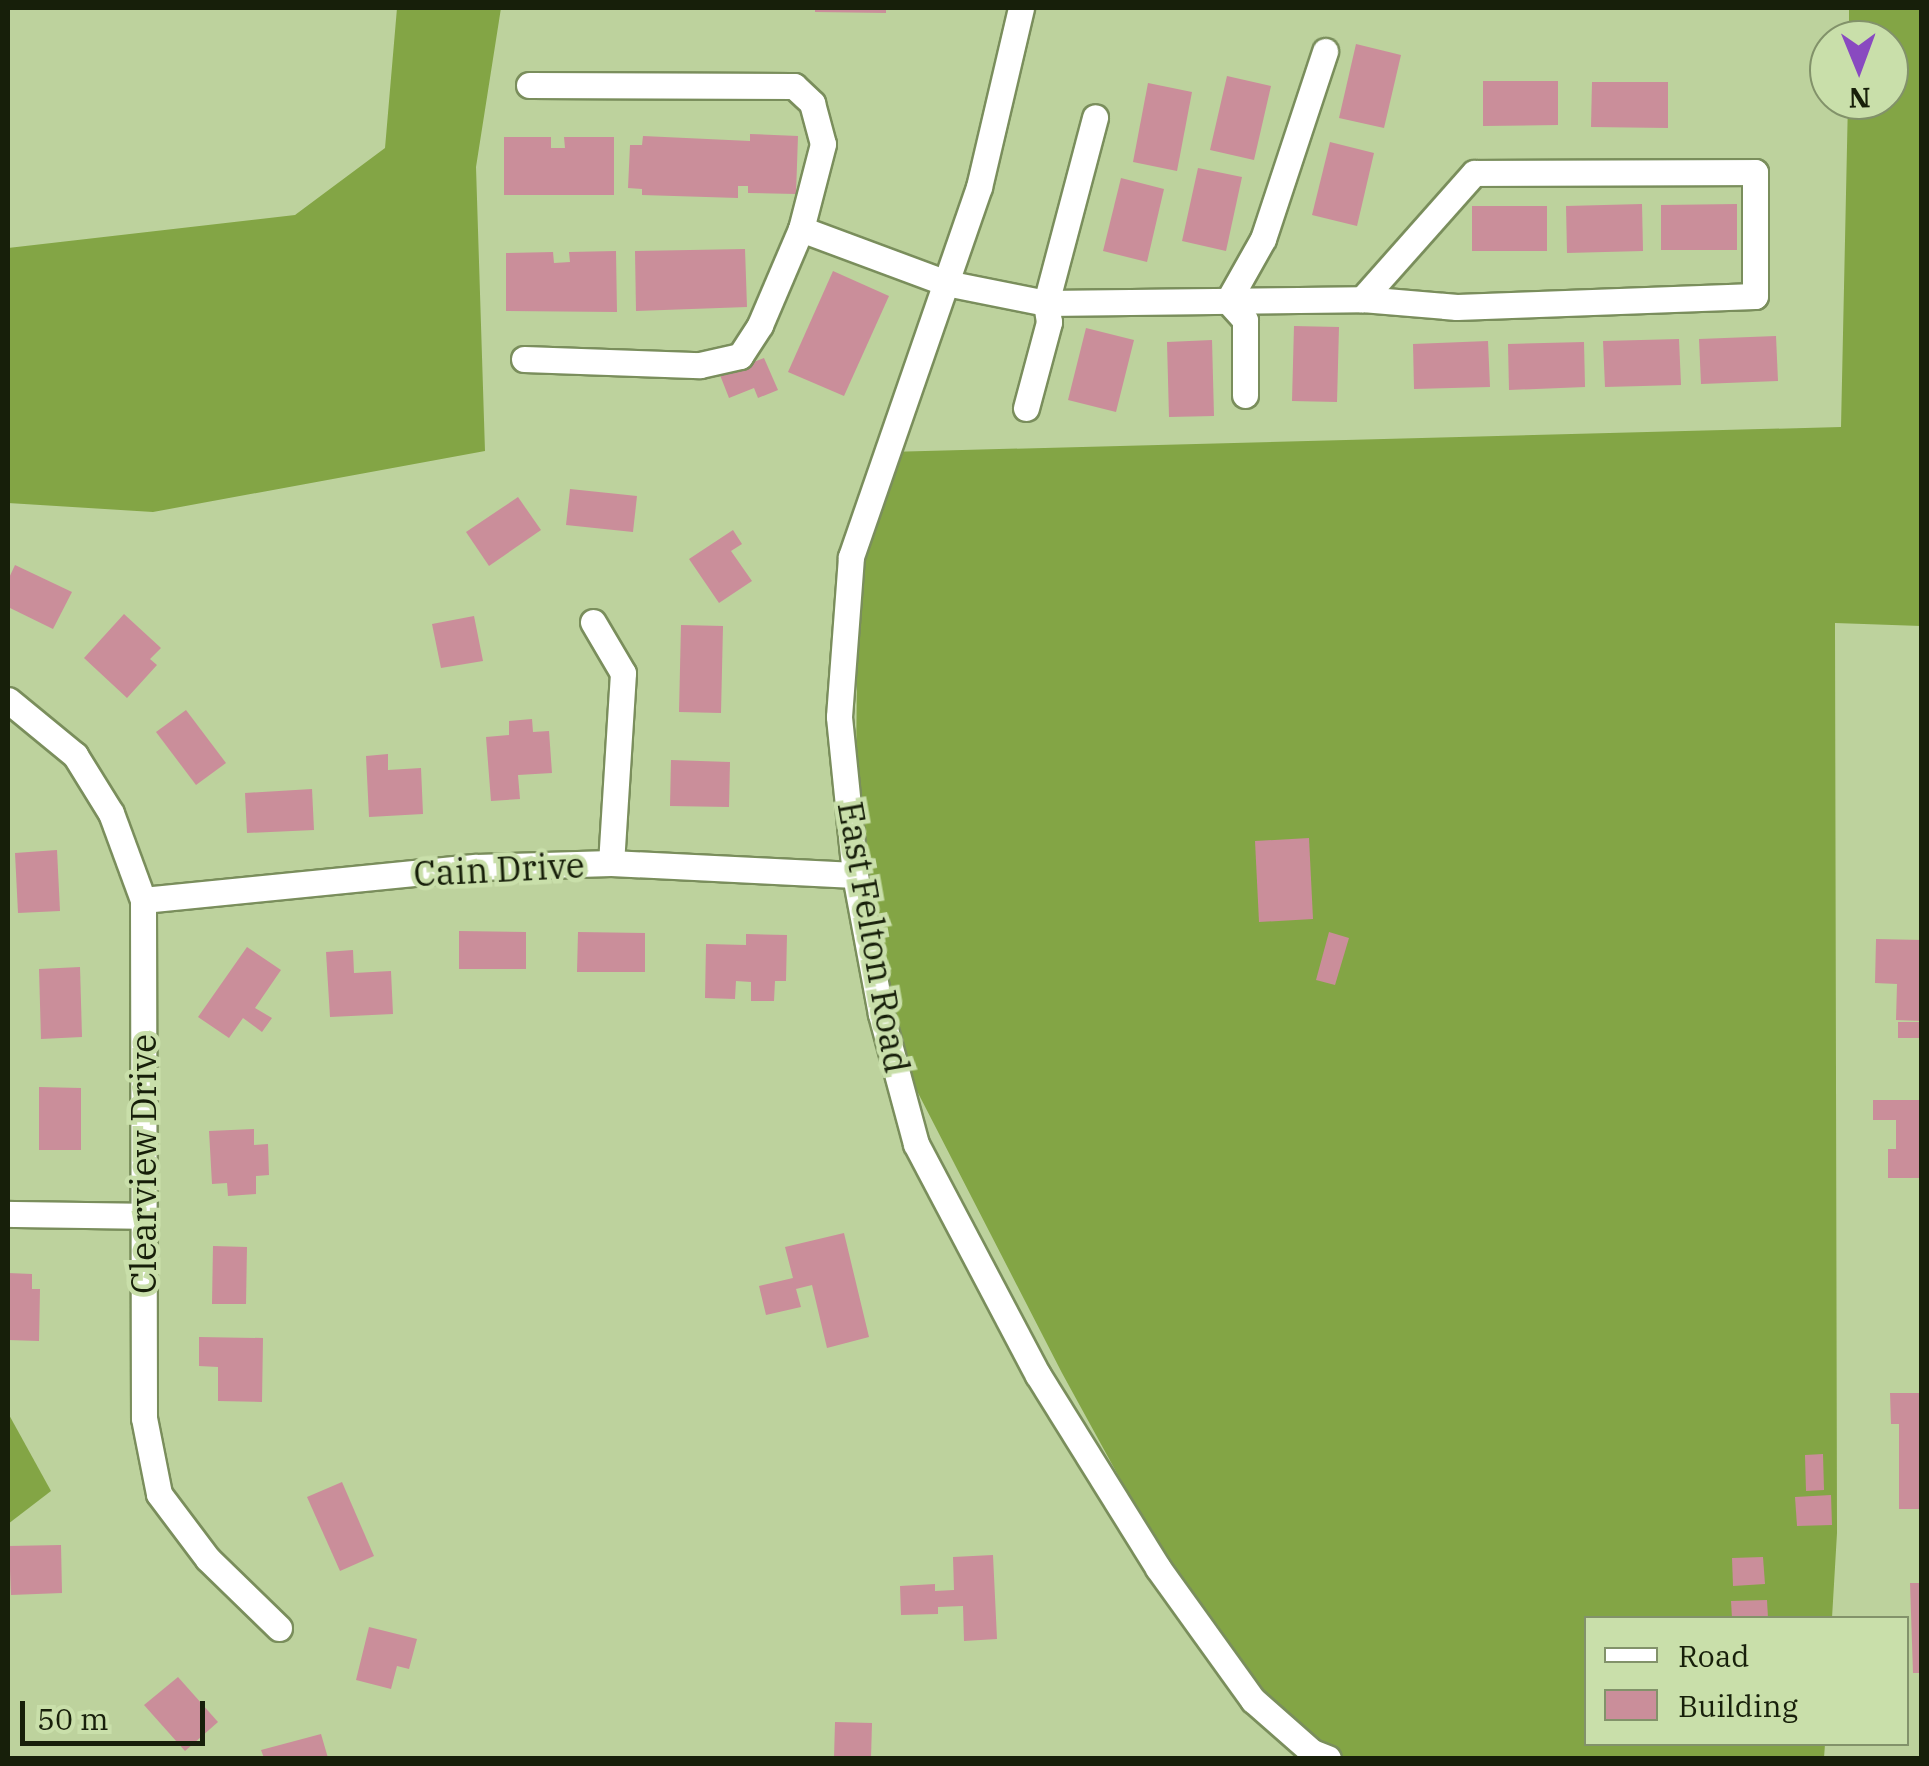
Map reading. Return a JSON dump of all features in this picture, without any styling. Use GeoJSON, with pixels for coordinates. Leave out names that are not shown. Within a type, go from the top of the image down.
{"type":"FeatureCollection","features":[{"type":"Feature","properties":{"kind":"street","name":"East Felton Road"},"geometry":{"type":"LineString","coordinates":[[1020,8],[978,188],[851,558],[840,717],[855,875],[881,1014],[916,1144],[1038,1375],[1158,1568],[1253,1700],[1312,1752],[1328,1758]]}},
{"type":"Feature","properties":{"kind":"street"},"geometry":{"type":"LineString","coordinates":[[1228,301],[1264,239],[1325,51]]}},
{"type":"Feature","properties":{"kind":"street"},"geometry":{"type":"LineString","coordinates":[[524,359],[700,365],[740,356],[760,325],[801,229],[823,144],[812,103],[794,86],[528,85]]}},
{"type":"Feature","properties":{"kind":"street"},"geometry":{"type":"LineString","coordinates":[[1026,408],[1049,322],[1046,303],[1095,118]]}},
{"type":"Feature","properties":{"kind":"street"},"geometry":{"type":"LineString","coordinates":[[801,229],[946,283],[1046,303],[1362,299],[1457,306],[1755,296],[1754,172],[1474,173],[1362,299]]}},
{"type":"Feature","properties":{"kind":"street"},"geometry":{"type":"LineString","coordinates":[[1228,301],[1246,320],[1245,394]]}},
{"type":"Feature","properties":{"kind":"street"},"geometry":{"type":"LineString","coordinates":[[593,622],[623,673],[611,863]]}},
{"type":"Feature","properties":{"kind":"street","name":"Clearview Drive"},"geometry":{"type":"LineString","coordinates":[[8,700],[75,755],[111,812],[143,900],[144,1418],[160,1494],[208,1559],[279,1628]]}},
{"type":"Feature","properties":{"kind":"street","name":"Cain Drive"},"geometry":{"type":"LineString","coordinates":[[143,900],[476,867],[611,863],[855,875]]}},
{"type":"Feature","properties":{"kind":"street"},"geometry":{"type":"LineString","coordinates":[[8,1214],[143,1216]]}},
{"type":"Feature","properties":{"kind":"green space"},"geometry":{"type":"Polygon","coordinates":[[[397,8],[501,8],[476,167],[485,451],[153,512],[8,503],[8,248],[295,215],[385,148],[397,8]]]}},
{"type":"Feature","properties":{"kind":"green space"},"geometry":{"type":"Polygon","coordinates":[[[1849,8],[1921,8],[1921,626],[1835,623],[1837,1533],[1832,1616],[1584,1616],[1584,1746],[1825,1746],[1824,1758],[1334,1758],[1278,1722],[1198,1621],[1062,1373],[899,1056],[855,875],[858,570],[888,452],[1841,427],[1848,120],[1909,120],[1909,20],[1849,20],[1849,8]]]}},
{"type":"Feature","properties":{"kind":"green space"},"geometry":{"type":"Polygon","coordinates":[[[8,1413],[51,1491],[8,1524],[8,1413]]]}},
{"type":"Feature","properties":{"kind":"building"},"geometry":{"type":"Polygon","coordinates":[[[815,8],[886,8],[886,13],[815,12],[815,8]]]}},
{"type":"Feature","properties":{"kind":"building"},"geometry":{"type":"Polygon","coordinates":[[[1356,44],[1401,55],[1384,128],[1339,118],[1356,44]]]}},
{"type":"Feature","properties":{"kind":"building"},"geometry":{"type":"Polygon","coordinates":[[[1227,76],[1271,86],[1254,160],[1210,150],[1227,76]]]}},
{"type":"Feature","properties":{"kind":"building"},"geometry":{"type":"Polygon","coordinates":[[[1483,81],[1558,81],[1558,125],[1483,126],[1483,81]]]}},
{"type":"Feature","properties":{"kind":"building"},"geometry":{"type":"Polygon","coordinates":[[[1592,82],[1668,82],[1668,128],[1591,127],[1592,82]]]}},
{"type":"Feature","properties":{"kind":"building"},"geometry":{"type":"Polygon","coordinates":[[[1148,83],[1192,92],[1177,171],[1133,162],[1148,83]]]}},
{"type":"Feature","properties":{"kind":"building"},"geometry":{"type":"Polygon","coordinates":[[[750,134],[798,136],[796,194],[748,193],[748,186],[738,186],[738,198],[642,195],[642,189],[628,188],[630,145],[642,145],[643,136],[750,141],[750,134]]]}},
{"type":"Feature","properties":{"kind":"building"},"geometry":{"type":"Polygon","coordinates":[[[504,137],[551,137],[551,148],[565,148],[564,137],[614,137],[614,195],[504,195],[504,137]]]}},
{"type":"Feature","properties":{"kind":"building"},"geometry":{"type":"Polygon","coordinates":[[[1330,142],[1374,153],[1357,226],[1312,215],[1330,142]]]}},
{"type":"Feature","properties":{"kind":"building"},"geometry":{"type":"Polygon","coordinates":[[[1198,168],[1242,177],[1226,251],[1182,241],[1198,168]]]}},
{"type":"Feature","properties":{"kind":"building"},"geometry":{"type":"Polygon","coordinates":[[[1121,178],[1164,189],[1147,262],[1103,251],[1121,178]]]}},
{"type":"Feature","properties":{"kind":"building"},"geometry":{"type":"Polygon","coordinates":[[[1642,204],[1643,251],[1567,253],[1566,206],[1642,204]]]}},
{"type":"Feature","properties":{"kind":"building"},"geometry":{"type":"Polygon","coordinates":[[[1737,204],[1737,250],[1661,250],[1661,205],[1737,204]]]}},
{"type":"Feature","properties":{"kind":"building"},"geometry":{"type":"Polygon","coordinates":[[[1472,206],[1547,206],[1547,251],[1472,251],[1472,206]]]}},
{"type":"Feature","properties":{"kind":"building"},"geometry":{"type":"Polygon","coordinates":[[[745,249],[747,307],[636,311],[635,251],[745,249]]]}},
{"type":"Feature","properties":{"kind":"building"},"geometry":{"type":"Polygon","coordinates":[[[616,251],[617,312],[506,311],[506,253],[553,252],[554,263],[570,262],[569,252],[616,251]]]}},
{"type":"Feature","properties":{"kind":"building"},"geometry":{"type":"Polygon","coordinates":[[[833,271],[889,296],[844,396],[788,372],[833,271]]]}},
{"type":"Feature","properties":{"kind":"building"},"geometry":{"type":"Polygon","coordinates":[[[1294,326],[1339,327],[1337,402],[1292,401],[1294,326]]]}},
{"type":"Feature","properties":{"kind":"building"},"geometry":{"type":"Polygon","coordinates":[[[1086,328],[1134,340],[1116,412],[1068,400],[1086,328]]]}},
{"type":"Feature","properties":{"kind":"building"},"geometry":{"type":"Polygon","coordinates":[[[1776,336],[1778,381],[1701,384],[1699,339],[1776,336]]]}},
{"type":"Feature","properties":{"kind":"building"},"geometry":{"type":"Polygon","coordinates":[[[1679,339],[1681,385],[1605,387],[1603,341],[1679,339]]]}},
{"type":"Feature","properties":{"kind":"building"},"geometry":{"type":"Polygon","coordinates":[[[1212,340],[1214,416],[1169,417],[1167,342],[1212,340]]]}},
{"type":"Feature","properties":{"kind":"building"},"geometry":{"type":"Polygon","coordinates":[[[1488,341],[1490,387],[1414,389],[1413,344],[1488,341]]]}},
{"type":"Feature","properties":{"kind":"building"},"geometry":{"type":"Polygon","coordinates":[[[1584,342],[1585,387],[1509,390],[1508,344],[1584,342]]]}},
{"type":"Feature","properties":{"kind":"building"},"geometry":{"type":"Polygon","coordinates":[[[764,358],[778,390],[758,398],[754,388],[729,398],[720,375],[764,358]]]}},
{"type":"Feature","properties":{"kind":"building"},"geometry":{"type":"Polygon","coordinates":[[[570,489],[637,496],[633,532],[566,525],[570,489]]]}},
{"type":"Feature","properties":{"kind":"building"},"geometry":{"type":"Polygon","coordinates":[[[518,497],[541,530],[489,566],[466,532],[518,497]]]}},
{"type":"Feature","properties":{"kind":"building"},"geometry":{"type":"Polygon","coordinates":[[[733,530],[742,544],[731,551],[752,581],[719,603],[689,559],[733,530]]]}},
{"type":"Feature","properties":{"kind":"building"},"geometry":{"type":"Polygon","coordinates":[[[15,565],[72,592],[53,629],[8,607],[8,580],[15,565]]]}},
{"type":"Feature","properties":{"kind":"building"},"geometry":{"type":"Polygon","coordinates":[[[124,614],[161,648],[150,659],[157,665],[127,698],[84,658],[124,614]]]}},
{"type":"Feature","properties":{"kind":"building"},"geometry":{"type":"Polygon","coordinates":[[[474,616],[483,661],[441,668],[432,624],[474,616]]]}},
{"type":"Feature","properties":{"kind":"building"},"geometry":{"type":"Polygon","coordinates":[[[681,625],[723,626],[721,713],[679,712],[681,625]]]}},
{"type":"Feature","properties":{"kind":"building"},"geometry":{"type":"Polygon","coordinates":[[[186,710],[226,763],[196,785],[156,732],[186,710]]]}},
{"type":"Feature","properties":{"kind":"building"},"geometry":{"type":"Polygon","coordinates":[[[532,719],[533,732],[549,731],[552,773],[518,775],[520,799],[491,801],[486,737],[509,735],[509,721],[532,719]]]}},
{"type":"Feature","properties":{"kind":"building"},"geometry":{"type":"Polygon","coordinates":[[[388,754],[388,770],[421,768],[423,814],[369,817],[366,756],[388,754]]]}},
{"type":"Feature","properties":{"kind":"building"},"geometry":{"type":"Polygon","coordinates":[[[671,760],[730,762],[729,807],[670,806],[671,760]]]}},
{"type":"Feature","properties":{"kind":"building"},"geometry":{"type":"Polygon","coordinates":[[[312,789],[314,830],[247,833],[245,793],[312,789]]]}},
{"type":"Feature","properties":{"kind":"building"},"geometry":{"type":"Polygon","coordinates":[[[1309,838],[1313,919],[1259,922],[1255,841],[1309,838]]]}},
{"type":"Feature","properties":{"kind":"building"},"geometry":{"type":"Polygon","coordinates":[[[57,850],[60,911],[18,913],[15,853],[57,850]]]}},
{"type":"Feature","properties":{"kind":"building"},"geometry":{"type":"Polygon","coordinates":[[[459,931],[526,932],[526,969],[459,969],[459,931]]]}},
{"type":"Feature","properties":{"kind":"building"},"geometry":{"type":"Polygon","coordinates":[[[578,932],[645,933],[645,972],[577,972],[578,932]]]}},
{"type":"Feature","properties":{"kind":"building"},"geometry":{"type":"Polygon","coordinates":[[[1329,932],[1349,938],[1335,985],[1316,980],[1329,932]]]}},
{"type":"Feature","properties":{"kind":"building"},"geometry":{"type":"Polygon","coordinates":[[[746,934],[787,935],[786,981],[775,981],[774,1001],[751,1001],[751,982],[736,981],[735,999],[705,998],[706,944],[746,945],[746,934]]]}},
{"type":"Feature","properties":{"kind":"building"},"geometry":{"type":"Polygon","coordinates":[[[1876,939],[1922,940],[1922,1021],[1896,1020],[1897,984],[1875,983],[1876,939]]]}},
{"type":"Feature","properties":{"kind":"building"},"geometry":{"type":"Polygon","coordinates":[[[247,947],[281,970],[255,1008],[272,1018],[262,1032],[243,1018],[229,1038],[198,1017],[247,947]]]}},
{"type":"Feature","properties":{"kind":"building"},"geometry":{"type":"Polygon","coordinates":[[[353,950],[354,973],[391,971],[393,1014],[330,1017],[326,952],[353,950]]]}},
{"type":"Feature","properties":{"kind":"building"},"geometry":{"type":"Polygon","coordinates":[[[80,967],[82,1037],[41,1039],[39,969],[80,967]]]}},
{"type":"Feature","properties":{"kind":"building"},"geometry":{"type":"Polygon","coordinates":[[[1898,1022],[1922,1022],[1922,1038],[1898,1038],[1898,1022]]]}},
{"type":"Feature","properties":{"kind":"building"},"geometry":{"type":"Polygon","coordinates":[[[39,1087],[81,1088],[81,1150],[39,1150],[39,1087]]]}},
{"type":"Feature","properties":{"kind":"building"},"geometry":{"type":"Polygon","coordinates":[[[1873,1100],[1922,1100],[1922,1178],[1888,1178],[1888,1149],[1896,1149],[1896,1120],[1873,1120],[1873,1100]]]}},
{"type":"Feature","properties":{"kind":"building"},"geometry":{"type":"Polygon","coordinates":[[[254,1129],[254,1145],[268,1144],[269,1175],[256,1176],[256,1194],[228,1196],[227,1183],[212,1184],[209,1131],[254,1129]]]}},
{"type":"Feature","properties":{"kind":"building"},"geometry":{"type":"Polygon","coordinates":[[[844,1233],[869,1337],[827,1348],[812,1285],[796,1289],[801,1307],[766,1315],[759,1286],[793,1278],[785,1247],[844,1233]]]}},
{"type":"Feature","properties":{"kind":"building"},"geometry":{"type":"Polygon","coordinates":[[[213,1246],[247,1247],[246,1304],[212,1304],[213,1246]]]}},
{"type":"Feature","properties":{"kind":"building"},"geometry":{"type":"Polygon","coordinates":[[[8,1273],[32,1274],[32,1289],[40,1289],[39,1341],[8,1340],[8,1273]]]}},
{"type":"Feature","properties":{"kind":"building"},"geometry":{"type":"Polygon","coordinates":[[[199,1337],[263,1338],[262,1402],[218,1401],[218,1367],[199,1366],[199,1337]]]}},
{"type":"Feature","properties":{"kind":"building"},"geometry":{"type":"Polygon","coordinates":[[[1890,1393],[1922,1393],[1922,1509],[1899,1509],[1899,1424],[1891,1424],[1890,1393]]]}},
{"type":"Feature","properties":{"kind":"building"},"geometry":{"type":"Polygon","coordinates":[[[1823,1454],[1824,1490],[1806,1491],[1805,1455],[1823,1454]]]}},
{"type":"Feature","properties":{"kind":"building"},"geometry":{"type":"Polygon","coordinates":[[[342,1482],[374,1556],[340,1571],[307,1497],[342,1482]]]}},
{"type":"Feature","properties":{"kind":"building"},"geometry":{"type":"Polygon","coordinates":[[[1831,1495],[1832,1525],[1797,1526],[1795,1497],[1831,1495]]]}},
{"type":"Feature","properties":{"kind":"building"},"geometry":{"type":"Polygon","coordinates":[[[61,1545],[62,1593],[11,1595],[9,1546],[61,1545]]]}},
{"type":"Feature","properties":{"kind":"building"},"geometry":{"type":"Polygon","coordinates":[[[993,1555],[997,1639],[964,1641],[963,1606],[938,1607],[938,1614],[901,1615],[900,1586],[935,1584],[935,1591],[954,1590],[953,1557],[993,1555]]]}},
{"type":"Feature","properties":{"kind":"building"},"geometry":{"type":"Polygon","coordinates":[[[1763,1557],[1765,1584],[1733,1586],[1732,1558],[1763,1557]]]}},
{"type":"Feature","properties":{"kind":"building"},"geometry":{"type":"Polygon","coordinates":[[[1910,1583],[1922,1583],[1922,1673],[1913,1673],[1910,1583]]]}},
{"type":"Feature","properties":{"kind":"building"},"geometry":{"type":"Polygon","coordinates":[[[1767,1600],[1768,1616],[1732,1616],[1731,1601],[1767,1600]]]}},
{"type":"Feature","properties":{"kind":"building"},"geometry":{"type":"Polygon","coordinates":[[[369,1627],[417,1639],[409,1669],[397,1666],[391,1689],[356,1680],[369,1627]]]}},
{"type":"Feature","properties":{"kind":"building"},"geometry":{"type":"Polygon","coordinates":[[[178,1677],[218,1722],[185,1751],[144,1705],[178,1677]]]}},
{"type":"Feature","properties":{"kind":"building"},"geometry":{"type":"Polygon","coordinates":[[[835,1722],[872,1723],[871,1758],[834,1758],[835,1722]]]}},
{"type":"Feature","properties":{"kind":"building"},"geometry":{"type":"Polygon","coordinates":[[[321,1734],[328,1758],[264,1758],[261,1750],[321,1734]]]}}]}
